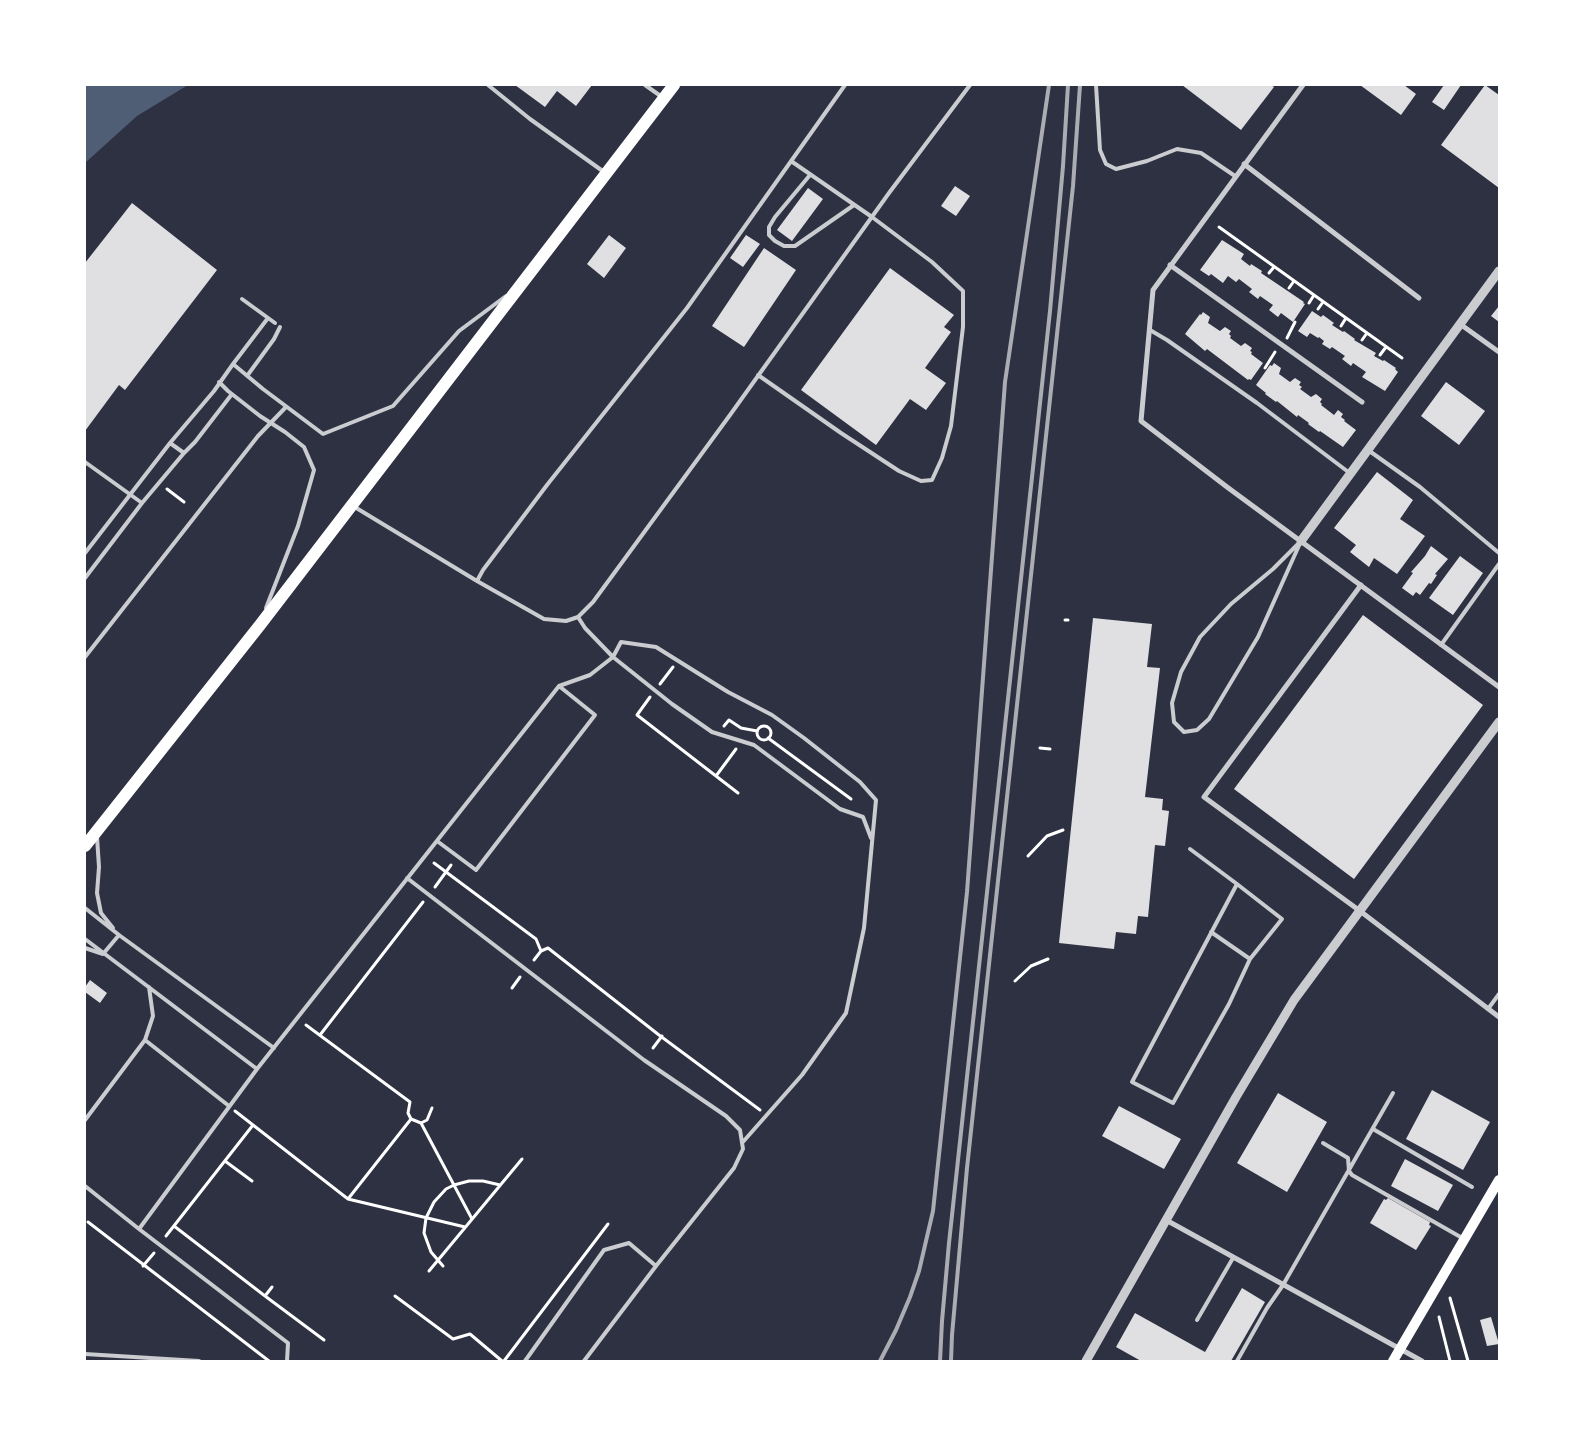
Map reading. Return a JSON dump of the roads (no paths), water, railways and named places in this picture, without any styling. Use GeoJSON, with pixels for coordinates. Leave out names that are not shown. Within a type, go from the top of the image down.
{"type":"FeatureCollection","features":[{"type":"Feature","properties":{"kind":"main road"},"geometry":{"type":"LineString","coordinates":[[85,846],[94,832],[260,625],[674,85]]}},
{"type":"Feature","properties":{"kind":"main road"},"geometry":{"type":"LineString","coordinates":[[1393,1361],[1499,1180]]}},
{"type":"Feature","properties":{"kind":"street"},"geometry":{"type":"LineString","coordinates":[[1303,85],[1153,290],[1140,421],[1499,687]]}},
{"type":"Feature","properties":{"kind":"street"},"geometry":{"type":"LineString","coordinates":[[1244,164],[1419,298]]}},
{"type":"Feature","properties":{"kind":"street"},"geometry":{"type":"LineString","coordinates":[[1170,265],[1362,402]]}},
{"type":"Feature","properties":{"kind":"street"},"geometry":{"type":"LineString","coordinates":[[1302,541],[1499,271]]}},
{"type":"Feature","properties":{"kind":"street"},"geometry":{"type":"LineString","coordinates":[[1460,324],[1499,352]]}},
{"type":"Feature","properties":{"kind":"street"},"geometry":{"type":"LineString","coordinates":[[1361,585],[1204,797],[1360,911],[1499,1017]]}},
{"type":"Feature","properties":{"kind":"street"},"geometry":{"type":"LineString","coordinates":[[1086,1361],[1288,1009],[1499,722]]}},
{"type":"Feature","properties":{"kind":"street"},"geometry":{"type":"LineString","coordinates":[[1166,1220],[1422,1361]]}},
{"type":"Feature","properties":{"kind":"lane"},"geometry":{"type":"LineString","coordinates":[[488,85],[530,119],[606,173]]}},
{"type":"Feature","properties":{"kind":"lane"},"geometry":{"type":"LineString","coordinates":[[645,85],[664,98]]}},
{"type":"Feature","properties":{"kind":"lane"},"geometry":{"type":"LineString","coordinates":[[477,581],[483,570],[547,484],[687,308],[845,85]]}},
{"type":"Feature","properties":{"kind":"lane"},"geometry":{"type":"LineString","coordinates":[[351,505],[544,619],[566,621],[578,617],[593,602],[970,85]]}},
{"type":"Feature","properties":{"kind":"lane"},"geometry":{"type":"LineString","coordinates":[[1096,85],[1100,150],[1106,164],[1116,170],[1148,161],[1177,149],[1201,153],[1235,176]]}},
{"type":"Feature","properties":{"kind":"lane"},"geometry":{"type":"LineString","coordinates":[[758,376],[899,471],[920,481],[932,480],[942,458],[951,426],[964,327],[963,291],[932,262],[791,161]]}},
{"type":"Feature","properties":{"kind":"lane"},"geometry":{"type":"LineString","coordinates":[[810,175],[775,216],[769,227],[769,235],[775,241],[784,246],[795,246],[854,205]]}},
{"type":"Feature","properties":{"kind":"lane"},"geometry":{"type":"LineString","coordinates":[[233,364],[323,434],[393,406],[459,331],[521,284]]}},
{"type":"Feature","properties":{"kind":"lane"},"geometry":{"type":"LineString","coordinates":[[242,299],[275,323]]}},
{"type":"Feature","properties":{"kind":"lane"},"geometry":{"type":"LineString","coordinates":[[85,553],[131,496],[170,443],[214,391],[268,318]]}},
{"type":"Feature","properties":{"kind":"lane"},"geometry":{"type":"LineString","coordinates":[[247,376],[274,339],[280,327]]}},
{"type":"Feature","properties":{"kind":"lane"},"geometry":{"type":"LineString","coordinates":[[1150,330],[1257,403],[1350,474]]}},
{"type":"Feature","properties":{"kind":"lane"},"geometry":{"type":"LineString","coordinates":[[220,382],[232,394],[304,447],[314,470],[298,526],[260,625]]}},
{"type":"Feature","properties":{"kind":"lane"},"geometry":{"type":"LineString","coordinates":[[85,576],[142,503],[195,442],[232,394]]}},
{"type":"Feature","properties":{"kind":"lane"},"geometry":{"type":"LineString","coordinates":[[85,657],[258,436],[286,407]]}},
{"type":"Feature","properties":{"kind":"lane"},"geometry":{"type":"LineString","coordinates":[[170,443],[184,453]]}},
{"type":"Feature","properties":{"kind":"lane"},"geometry":{"type":"LineString","coordinates":[[1368,450],[1420,487],[1499,553]]}},
{"type":"Feature","properties":{"kind":"lane"},"geometry":{"type":"LineString","coordinates":[[85,462],[142,503]]}},
{"type":"Feature","properties":{"kind":"lane"},"geometry":{"type":"LineString","coordinates":[[1302,541],[1258,637],[1209,719],[1197,730],[1184,732],[1174,722],[1172,702],[1181,672],[1200,638],[1231,604],[1274,569],[1302,541]]}},
{"type":"Feature","properties":{"kind":"lane"},"geometry":{"type":"LineString","coordinates":[[1441,645],[1499,564]]}},
{"type":"Feature","properties":{"kind":"lane"},"geometry":{"type":"LineString","coordinates":[[578,617],[585,628],[613,657],[672,704],[712,732],[754,745],[840,809],[863,818],[872,841]]}},
{"type":"Feature","properties":{"kind":"lane"},"geometry":{"type":"LineString","coordinates":[[139,1229],[257,1069],[558,686],[590,675],[613,657],[622,642],[656,647],[728,692],[772,715],[860,782],[876,800],[864,928],[846,1013],[802,1076],[742,1143]]}},
{"type":"Feature","properties":{"kind":"lane"},"geometry":{"type":"LineString","coordinates":[[436,841],[476,870],[596,715],[558,686]]}},
{"type":"Feature","properties":{"kind":"lane"},"geometry":{"type":"LineString","coordinates":[[94,832],[99,868],[97,893],[101,913],[120,935]]}},
{"type":"Feature","properties":{"kind":"lane"},"geometry":{"type":"LineString","coordinates":[[1190,849],[1237,884],[1282,920],[1250,959],[1229,1004],[1173,1103],[1132,1082],[1237,884]]}},
{"type":"Feature","properties":{"kind":"lane"},"geometry":{"type":"LineString","coordinates":[[407,878],[636,1054],[726,1116],[740,1130],[743,1149],[734,1168],[584,1361]]}},
{"type":"Feature","properties":{"kind":"lane"},"geometry":{"type":"LineString","coordinates":[[85,908],[274,1048]]}},
{"type":"Feature","properties":{"kind":"lane"},"geometry":{"type":"LineString","coordinates":[[1212,932],[1250,959]]}},
{"type":"Feature","properties":{"kind":"lane"},"geometry":{"type":"LineString","coordinates":[[103,954],[120,935]]}},
{"type":"Feature","properties":{"kind":"lane"},"geometry":{"type":"LineString","coordinates":[[85,939],[257,1069]]}},
{"type":"Feature","properties":{"kind":"lane"},"geometry":{"type":"LineString","coordinates":[[85,948],[103,954]]}},
{"type":"Feature","properties":{"kind":"lane"},"geometry":{"type":"LineString","coordinates":[[85,1120],[145,1040],[153,1016],[149,987]]}},
{"type":"Feature","properties":{"kind":"lane"},"geometry":{"type":"LineString","coordinates":[[1488,1009],[1499,994]]}},
{"type":"Feature","properties":{"kind":"lane"},"geometry":{"type":"LineString","coordinates":[[145,1040],[229,1106]]}},
{"type":"Feature","properties":{"kind":"lane"},"geometry":{"type":"LineString","coordinates":[[1237,1361],[1267,1308],[1283,1285],[1393,1093]]}},
{"type":"Feature","properties":{"kind":"lane"},"geometry":{"type":"LineString","coordinates":[[1373,1129],[1472,1187]]}},
{"type":"Feature","properties":{"kind":"lane"},"geometry":{"type":"LineString","coordinates":[[1323,1143],[1348,1158],[1349,1171],[1352,1175],[1464,1239]]}},
{"type":"Feature","properties":{"kind":"lane"},"geometry":{"type":"LineString","coordinates":[[85,1186],[288,1344],[287,1361]]}},
{"type":"Feature","properties":{"kind":"lane"},"geometry":{"type":"LineString","coordinates":[[525,1361],[604,1250],[629,1243],[656,1266]]}},
{"type":"Feature","properties":{"kind":"lane"},"geometry":{"type":"LineString","coordinates":[[1197,1320],[1234,1258]]}},
{"type":"Feature","properties":{"kind":"lane"},"geometry":{"type":"LineString","coordinates":[[85,1354],[199,1361]]}},
{"type":"Feature","properties":{"kind":"water"},"geometry":{"type":"Polygon","coordinates":[[[85,85],[188,85],[137,116],[85,163],[85,85]]]}},
{"type":"Feature","properties":{"kind":"railway"},"geometry":{"type":"LineString","coordinates":[[880,1361],[910,1297],[919,1271],[933,1211],[967,892],[1005,382],[1049,85]]}},
{"type":"Feature","properties":{"kind":"railway"},"geometry":{"type":"LineString","coordinates":[[940,1361],[949,1243],[1050,311],[1068,85]]}},
{"type":"Feature","properties":{"kind":"railway"},"geometry":{"type":"LineString","coordinates":[[951,1361],[967,1168],[1073,186],[1080,85]]}}]}
